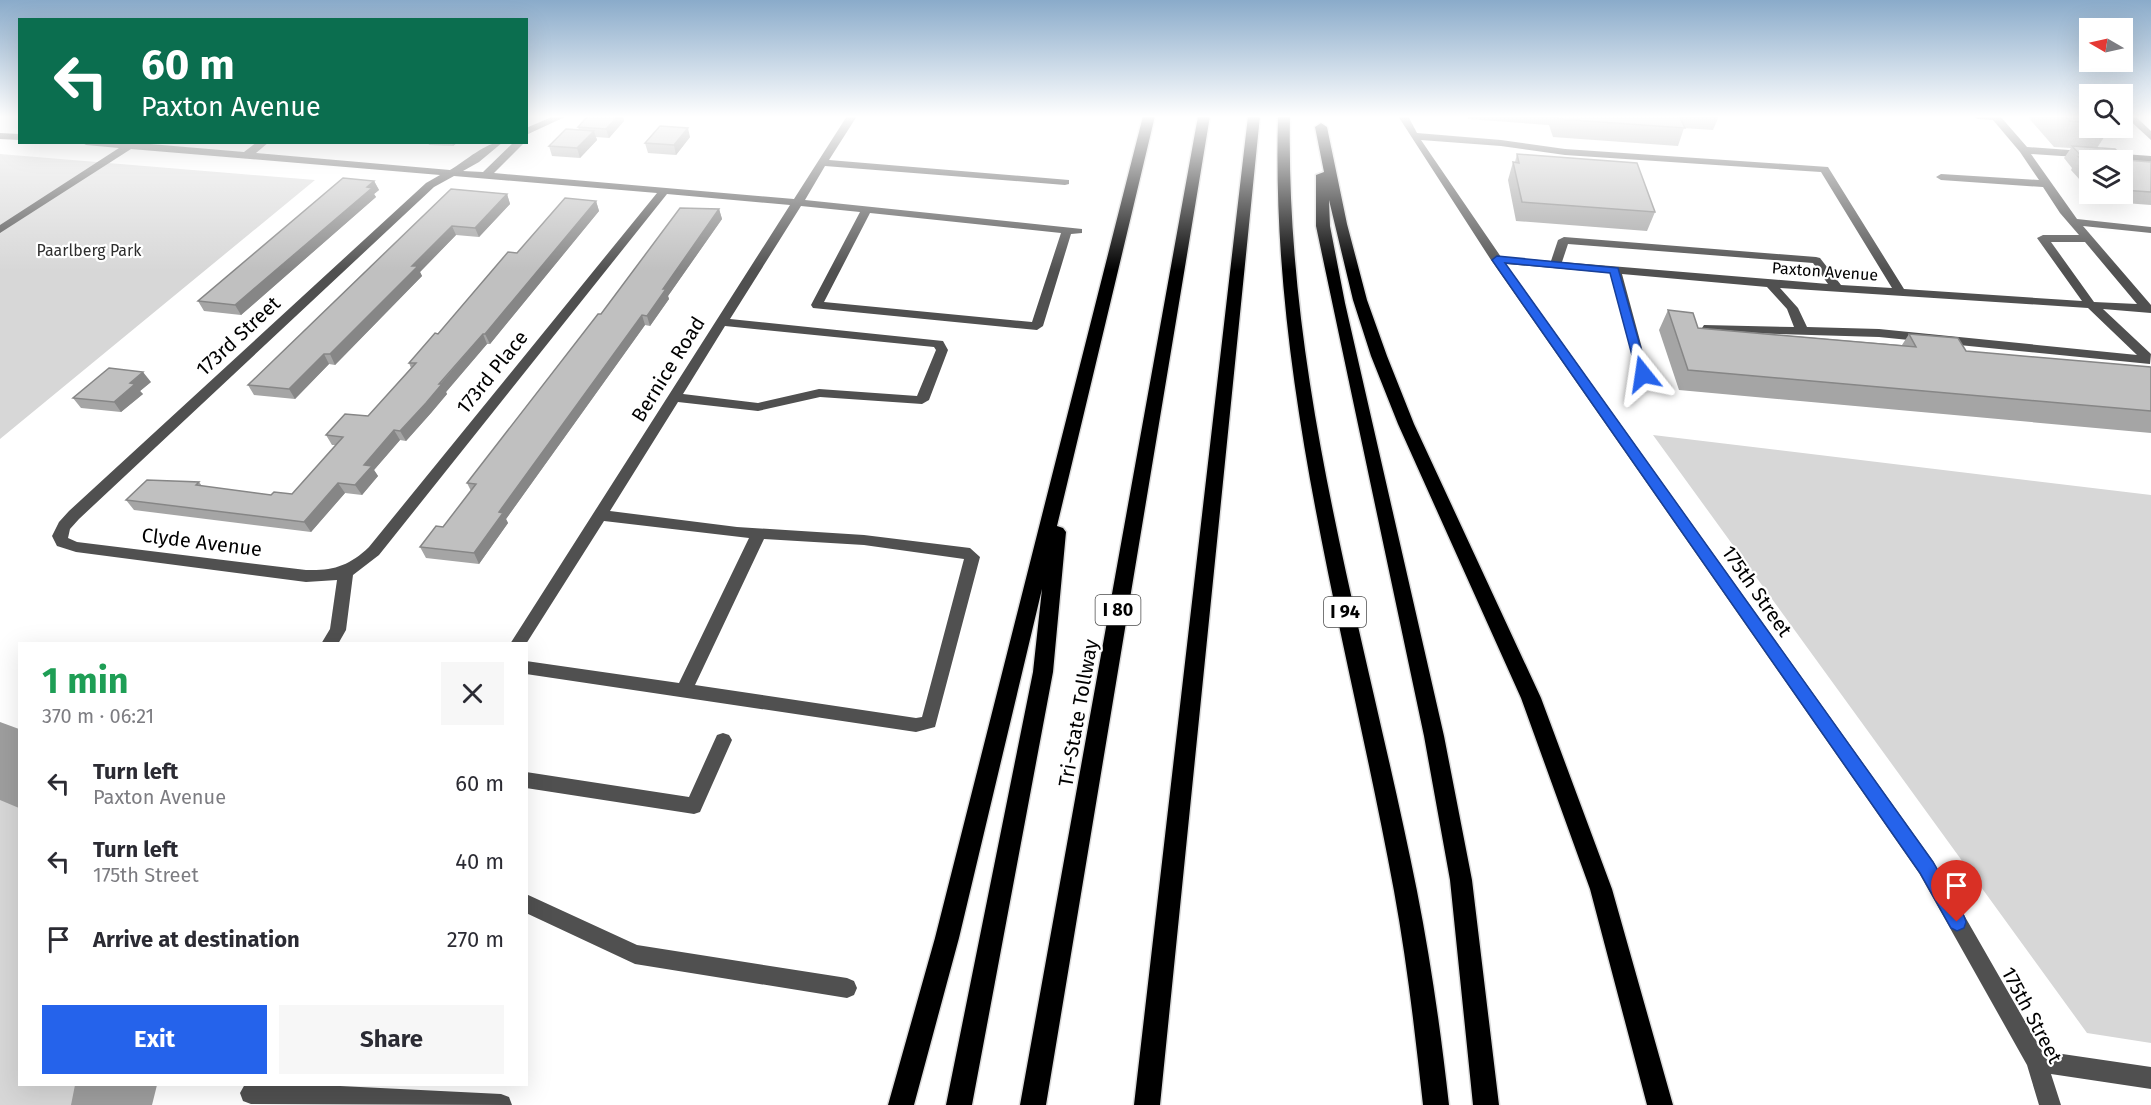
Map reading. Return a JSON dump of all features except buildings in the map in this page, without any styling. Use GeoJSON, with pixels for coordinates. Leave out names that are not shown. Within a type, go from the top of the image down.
{"type":"FeatureCollection","features":[{"type":"Feature","properties":{"kind":"highway"},"geometry":{"type":"LineString","coordinates":[[901,1105],[947,938],[1136,168]]}},
{"type":"Feature","properties":{"kind":"highway","name":"Tri-State Tollway"},"geometry":{"type":"LineString","coordinates":[[1033,1105],[1195,168]]}},
{"type":"Feature","properties":{"kind":"highway"},"geometry":{"type":"LineString","coordinates":[[1147,1105],[1248,168]]}},
{"type":"Feature","properties":{"kind":"highway","name":"I 94"},"geometry":{"type":"LineString","coordinates":[[1284,168],[1285,229],[1305,420],[1393,836],[1424,1000],[1436,1105]]}},
{"type":"Feature","properties":{"kind":"highway"},"geometry":{"type":"LineString","coordinates":[[1322,168],[1323,226],[1345,337],[1434,736],[1453,836],[1462,892],[1486,1105]]}},
{"type":"Feature","properties":{"kind":"highway"},"geometry":{"type":"LineString","coordinates":[[1330,168],[1343,235],[1360,300],[1379,356],[1406,424],[1531,698],[1601,889],[1660,1105]]}},
{"type":"Feature","properties":{"kind":"highway"},"geometry":{"type":"LineString","coordinates":[[959,1105],[1043,672],[1064,465]]}},
{"type":"Feature","properties":{"kind":"street"},"geometry":{"type":"LineString","coordinates":[[0,230],[95,168]]}},
{"type":"Feature","properties":{"kind":"street"},"geometry":{"type":"LineString","coordinates":[[398,168],[797,201],[1072,231],[1037,326],[817,305],[867,209]]}},
{"type":"Feature","properties":{"kind":"street","name":"173rd Street"},"geometry":{"type":"LineString","coordinates":[[59,536],[74,515],[430,185],[460,168]]}},
{"type":"Feature","properties":{"kind":"street"},"geometry":{"type":"LineString","coordinates":[[486,175],[494,168]]}},
{"type":"Feature","properties":{"kind":"street","name":"Bernice Road"},"geometry":{"type":"LineString","coordinates":[[519,642],[819,168]]}},
{"type":"Feature","properties":{"kind":"street"},"geometry":{"type":"LineString","coordinates":[[880,168],[1065,182]]}},
{"type":"Feature","properties":{"kind":"street","name":"175th Street"},"geometry":{"type":"LineString","coordinates":[[1435,168],[1497,260],[1926,867],[2036,1061],[2050,1105]]}},
{"type":"Feature","properties":{"kind":"street"},"geometry":{"type":"LineString","coordinates":[[1802,168],[1824,169],[1900,292]]}},
{"type":"Feature","properties":{"kind":"street"},"geometry":{"type":"LineString","coordinates":[[2035,168],[2073,222],[2148,308]]}},
{"type":"Feature","properties":{"kind":"street"},"geometry":{"type":"LineString","coordinates":[[1941,177],[2046,184]]}},
{"type":"Feature","properties":{"kind":"street","name":"173rd Place"},"geometry":{"type":"LineString","coordinates":[[345,574],[360,565],[374,551],[665,190]]}},
{"type":"Feature","properties":{"kind":"street"},"geometry":{"type":"LineString","coordinates":[[2073,222],[2151,230]]}},
{"type":"Feature","properties":{"kind":"street"},"geometry":{"type":"LineString","coordinates":[[1708,328],[1879,333],[2150,360],[2090,304],[2043,238],[2087,239]]}},
{"type":"Feature","properties":{"kind":"street"},"geometry":{"type":"LineString","coordinates":[[1554,265],[1564,240],[1686,263],[1816,260],[1837,288]]}},
{"type":"Feature","properties":{"kind":"street","name":"Paxton Avenue"},"geometry":{"type":"LineString","coordinates":[[1497,260],[1615,270],[1686,263],[1770,284],[2148,308]]}},
{"type":"Feature","properties":{"kind":"street"},"geometry":{"type":"LineString","coordinates":[[1615,270],[1643,374]]}},
{"type":"Feature","properties":{"kind":"street"},"geometry":{"type":"LineString","coordinates":[[1770,284],[1792,308],[1802,330]]}},
{"type":"Feature","properties":{"kind":"street"},"geometry":{"type":"LineString","coordinates":[[674,397],[758,407],[819,393],[922,400],[942,350],[939,344],[721,322]]}},
{"type":"Feature","properties":{"kind":"street"},"geometry":{"type":"LineString","coordinates":[[528,667],[916,724],[929,722],[972,557],[965,552],[864,540],[759,533],[599,515]]}},
{"type":"Feature","properties":{"kind":"street"},"geometry":{"type":"LineString","coordinates":[[684,690],[759,533]]}},
{"type":"Feature","properties":{"kind":"street","name":"Clyde Avenue"},"geometry":{"type":"LineString","coordinates":[[59,536],[62,542],[76,548],[306,576],[327,577],[345,574]]}},
{"type":"Feature","properties":{"kind":"street"},"geometry":{"type":"LineString","coordinates":[[330,642],[338,630],[345,574]]}},
{"type":"Feature","properties":{"kind":"street"},"geometry":{"type":"LineString","coordinates":[[528,780],[694,806],[723,740]]}},
{"type":"Feature","properties":{"kind":"street"},"geometry":{"type":"LineString","coordinates":[[528,904],[635,954],[847,988]]}},
{"type":"Feature","properties":{"kind":"street"},"geometry":{"type":"LineString","coordinates":[[2036,1061],[2151,1078]]}},
{"type":"Feature","properties":{"kind":"street"},"geometry":{"type":"LineString","coordinates":[[251,1094],[501,1105]]}},
{"type":"Feature","properties":{"kind":"green space","name":"Paarlberg Park"},"geometry":{"type":"Polygon","coordinates":[[[0,168],[164,168],[315,180],[0,439],[0,168]]]}},
{"type":"Feature","properties":{"kind":"green space"},"geometry":{"type":"Polygon","coordinates":[[[1653,435],[2151,495],[2151,1043],[2087,1033],[1653,435]]]}},
{"type":"Feature","properties":{"kind":"green space"},"geometry":{"type":"Polygon","coordinates":[[[0,783],[18,803],[18,1086],[90,1086],[85,1105],[0,1105],[0,783]]]}},
{"type":"Feature","properties":{"kind":"shaded area"},"geometry":{"type":"Polygon","coordinates":[[[0,722],[18,729],[18,808],[0,800],[0,722]]]}},
{"type":"Feature","properties":{"kind":"shaded area"},"geometry":{"type":"Polygon","coordinates":[[[75,1086],[157,1086],[152,1105],[71,1105],[75,1086]]]}},
{"type":"Feature","properties":{"kind":"route"},"geometry":{"type":"LineString","coordinates":[[1643,374],[1615,270],[1497,260],[1926,867],[1957,922]]}}]}
